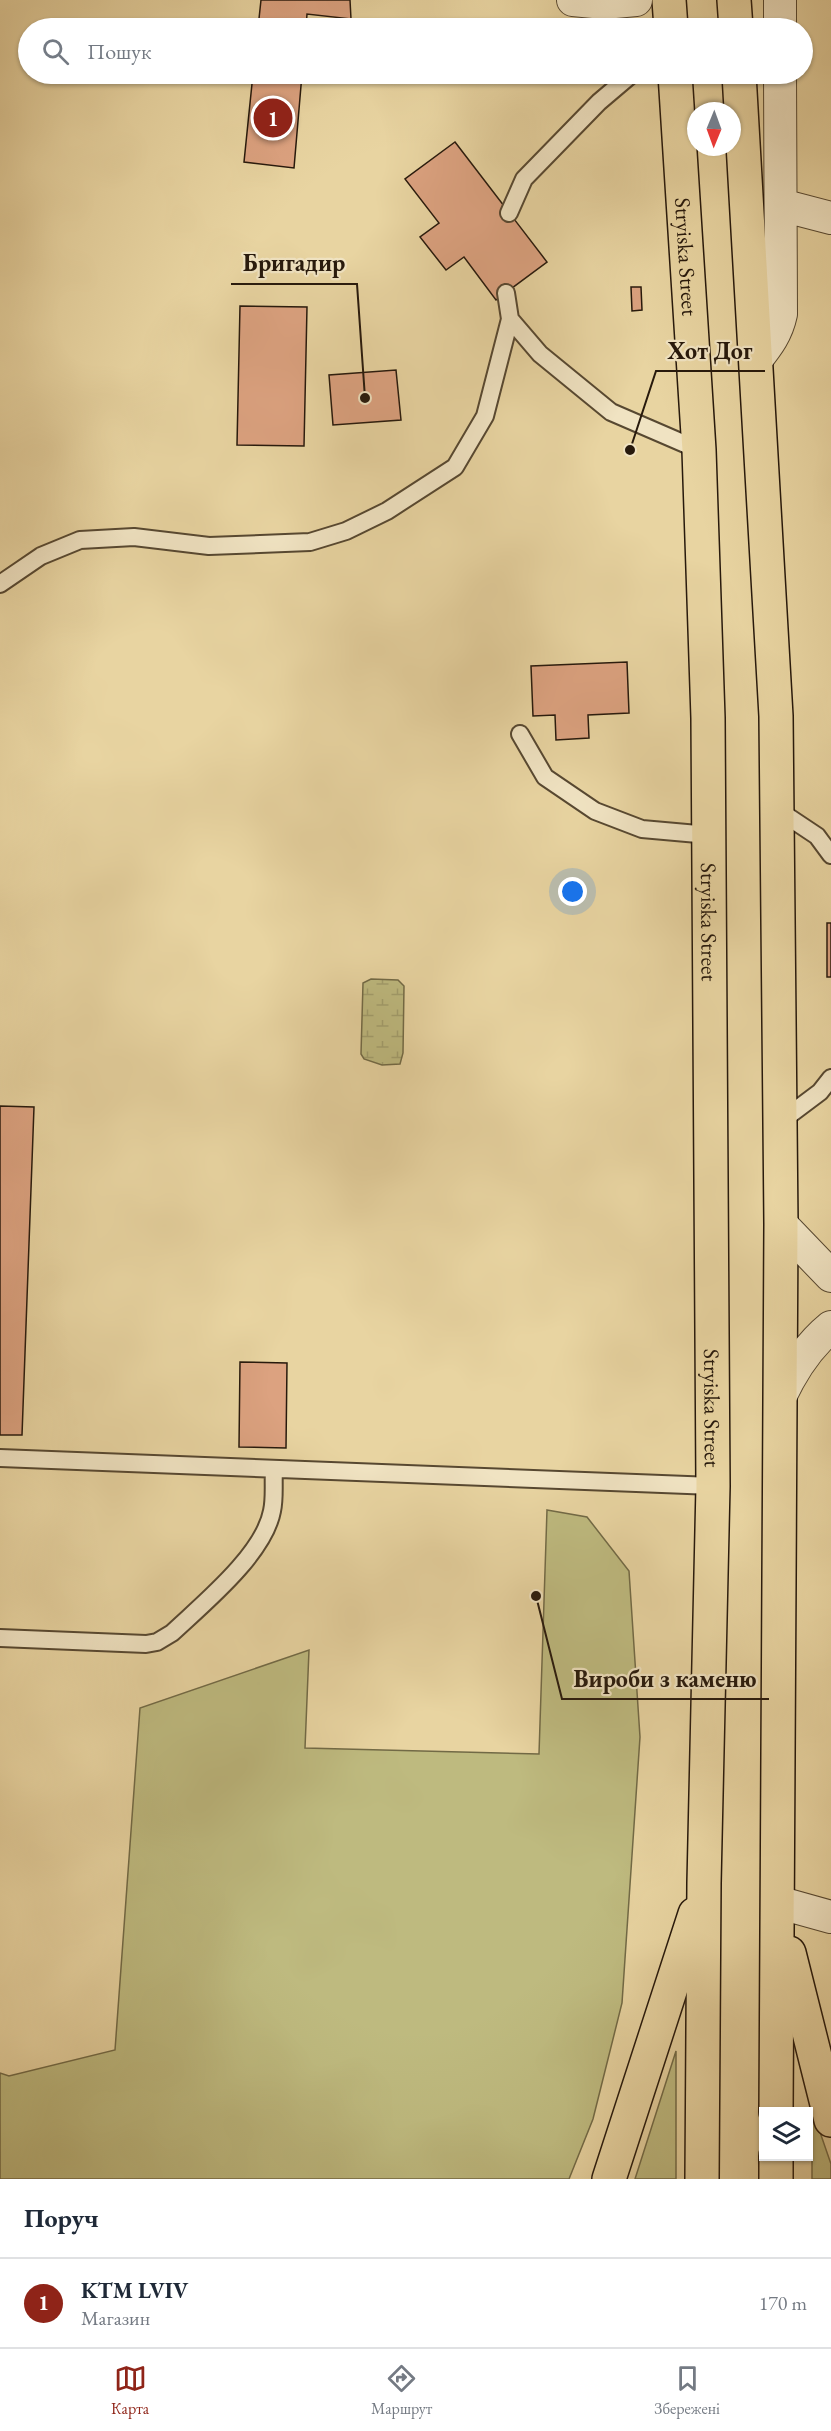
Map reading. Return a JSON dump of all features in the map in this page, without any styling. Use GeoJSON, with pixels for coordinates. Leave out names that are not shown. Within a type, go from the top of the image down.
{"type":"FeatureCollection","features":[{"type":"Feature","properties":{"kind":"highway"},"geometry":{"type":"LineString","coordinates":[[669,0],[671,18]]}},
{"type":"Feature","properties":{"kind":"highway"},"geometry":{"type":"LineString","coordinates":[[734,0],[735,18]]}},
{"type":"Feature","properties":{"kind":"highway","name":"Stryiska Street"},"geometry":{"type":"LineString","coordinates":[[676,84],[699,450],[708,718],[713,1486],[704,1883],[702,2179]]}},
{"type":"Feature","properties":{"kind":"highway"},"geometry":{"type":"LineString","coordinates":[[740,84],[776,716],[778,810],[781,1224],[776,2107]]}},
{"type":"Feature","properties":{"kind":"highway"},"geometry":{"type":"LineString","coordinates":[[609,2179],[704,1883]]}},
{"type":"Feature","properties":{"kind":"highway"},"geometry":{"type":"LineString","coordinates":[[777,1902],[831,2120]]}},
{"type":"Feature","properties":{"kind":"highway"},"geometry":{"type":"LineString","coordinates":[[776,2161],[776,2179]]}},
{"type":"Feature","properties":{"kind":"street"},"geometry":{"type":"LineString","coordinates":[[573,0],[604,3],[636,0]]}},
{"type":"Feature","properties":{"kind":"street"},"geometry":{"type":"LineString","coordinates":[[780,0],[780,18]]}},
{"type":"Feature","properties":{"kind":"street"},"geometry":{"type":"LineString","coordinates":[[756,360],[771,342],[779,321],[780,84]]}},
{"type":"Feature","properties":{"kind":"street"},"geometry":{"type":"LineString","coordinates":[[781,205],[831,218]]}},
{"type":"Feature","properties":{"kind":"street"},"geometry":{"type":"LineString","coordinates":[[781,1224],[831,1276]]}},
{"type":"Feature","properties":{"kind":"street"},"geometry":{"type":"LineString","coordinates":[[780,1397],[789,1377],[802,1359],[831,1327]]}},
{"type":"Feature","properties":{"kind":"street"},"geometry":{"type":"LineString","coordinates":[[777,1902],[831,1917]]}},
{"type":"Feature","properties":{"kind":"lane"},"geometry":{"type":"LineString","coordinates":[[509,213],[524,179],[599,102],[620,84]]}},
{"type":"Feature","properties":{"kind":"lane"},"geometry":{"type":"LineString","coordinates":[[0,584],[41,556],[80,540],[134,537],[209,546],[310,542],[346,531],[387,511],[454,467],[485,416],[510,320],[506,293]]}},
{"type":"Feature","properties":{"kind":"lane"},"geometry":{"type":"LineString","coordinates":[[510,320],[540,354],[610,412],[699,450]]}},
{"type":"Feature","properties":{"kind":"lane"},"geometry":{"type":"LineString","coordinates":[[520,734],[545,777],[595,811],[642,829],[709,835]]}},
{"type":"Feature","properties":{"kind":"lane"},"geometry":{"type":"LineString","coordinates":[[778,810],[817,836],[831,855]]}},
{"type":"Feature","properties":{"kind":"lane"},"geometry":{"type":"LineString","coordinates":[[780,1122],[820,1092],[831,1078]]}},
{"type":"Feature","properties":{"kind":"lane"},"geometry":{"type":"LineString","coordinates":[[0,1458],[713,1486]]}},
{"type":"Feature","properties":{"kind":"lane"},"geometry":{"type":"LineString","coordinates":[[0,1638],[146,1644],[172,1633],[255,1551],[267,1529],[273,1510],[274,1469]]}},
{"type":"Feature","properties":{"kind":"green space"},"geometry":{"type":"Polygon","coordinates":[[[371,979],[398,980],[404,986],[403,1053],[400,1064],[382,1065],[364,1059],[361,1054],[363,983],[371,979]]]}},
{"type":"Feature","properties":{"kind":"green space"},"geometry":{"type":"Polygon","coordinates":[[[547,1510],[587,1517],[629,1571],[640,1737],[622,2003],[593,2119],[569,2179],[0,2179],[0,2073],[9,2076],[115,2050],[140,1708],[309,1650],[305,1748],[539,1754],[547,1510]]]}},
{"type":"Feature","properties":{"kind":"green space"},"geometry":{"type":"Polygon","coordinates":[[[676,2051],[676,2179],[635,2179],[676,2051]]]}},
{"type":"Feature","properties":{"kind":"green space"},"geometry":{"type":"Polygon","coordinates":[[[813,2112],[831,2164],[831,2179],[812,2179],[813,2112]]]}},
{"type":"Feature","properties":{"kind":"building"},"geometry":{"type":"Polygon","coordinates":[[[261,0],[350,0],[351,18],[307,14],[307,18],[259,18],[261,0]]]}},
{"type":"Feature","properties":{"kind":"building"},"geometry":{"type":"Polygon","coordinates":[[[252,84],[301,84],[294,168],[244,162],[252,84]]]}},
{"type":"Feature","properties":{"kind":"building"},"geometry":{"type":"Polygon","coordinates":[[[455,142],[547,262],[496,300],[464,257],[446,270],[420,237],[439,223],[405,179],[455,142]]]}},
{"type":"Feature","properties":{"kind":"building"},"geometry":{"type":"Polygon","coordinates":[[[631,287],[641,287],[642,310],[632,311],[631,287]]]}},
{"type":"Feature","properties":{"kind":"building"},"geometry":{"type":"Polygon","coordinates":[[[240,306],[307,307],[304,446],[237,445],[240,306]]]}},
{"type":"Feature","properties":{"kind":"building"},"geometry":{"type":"Polygon","coordinates":[[[396,370],[401,420],[333,425],[329,375],[396,370]]]}},
{"type":"Feature","properties":{"kind":"building"},"geometry":{"type":"Polygon","coordinates":[[[627,662],[629,713],[588,715],[589,738],[556,740],[555,715],[533,716],[531,666],[627,662]]]}},
{"type":"Feature","properties":{"kind":"building"},"geometry":{"type":"Polygon","coordinates":[[[827,923],[831,923],[831,977],[827,977],[827,923]]]}},
{"type":"Feature","properties":{"kind":"building"},"geometry":{"type":"Polygon","coordinates":[[[0,1106],[34,1107],[22,1435],[0,1435],[0,1106]]]}},
{"type":"Feature","properties":{"kind":"building"},"geometry":{"type":"Polygon","coordinates":[[[240,1362],[287,1363],[286,1448],[239,1447],[240,1362]]]}},
{"type":"Feature","properties":{"kind":"place","name":"KTM LVIV"},"geometry":{"type":"Point","coordinates":[273,118]}},
{"type":"Feature","properties":{"kind":"place","name":"Бригадир"},"geometry":{"type":"Point","coordinates":[365,398]}},
{"type":"Feature","properties":{"kind":"place","name":"Хот Дог"},"geometry":{"type":"Point","coordinates":[630,450]}},
{"type":"Feature","properties":{"kind":"place","name":"Вироби з каменю"},"geometry":{"type":"Point","coordinates":[536,1596]}}]}
